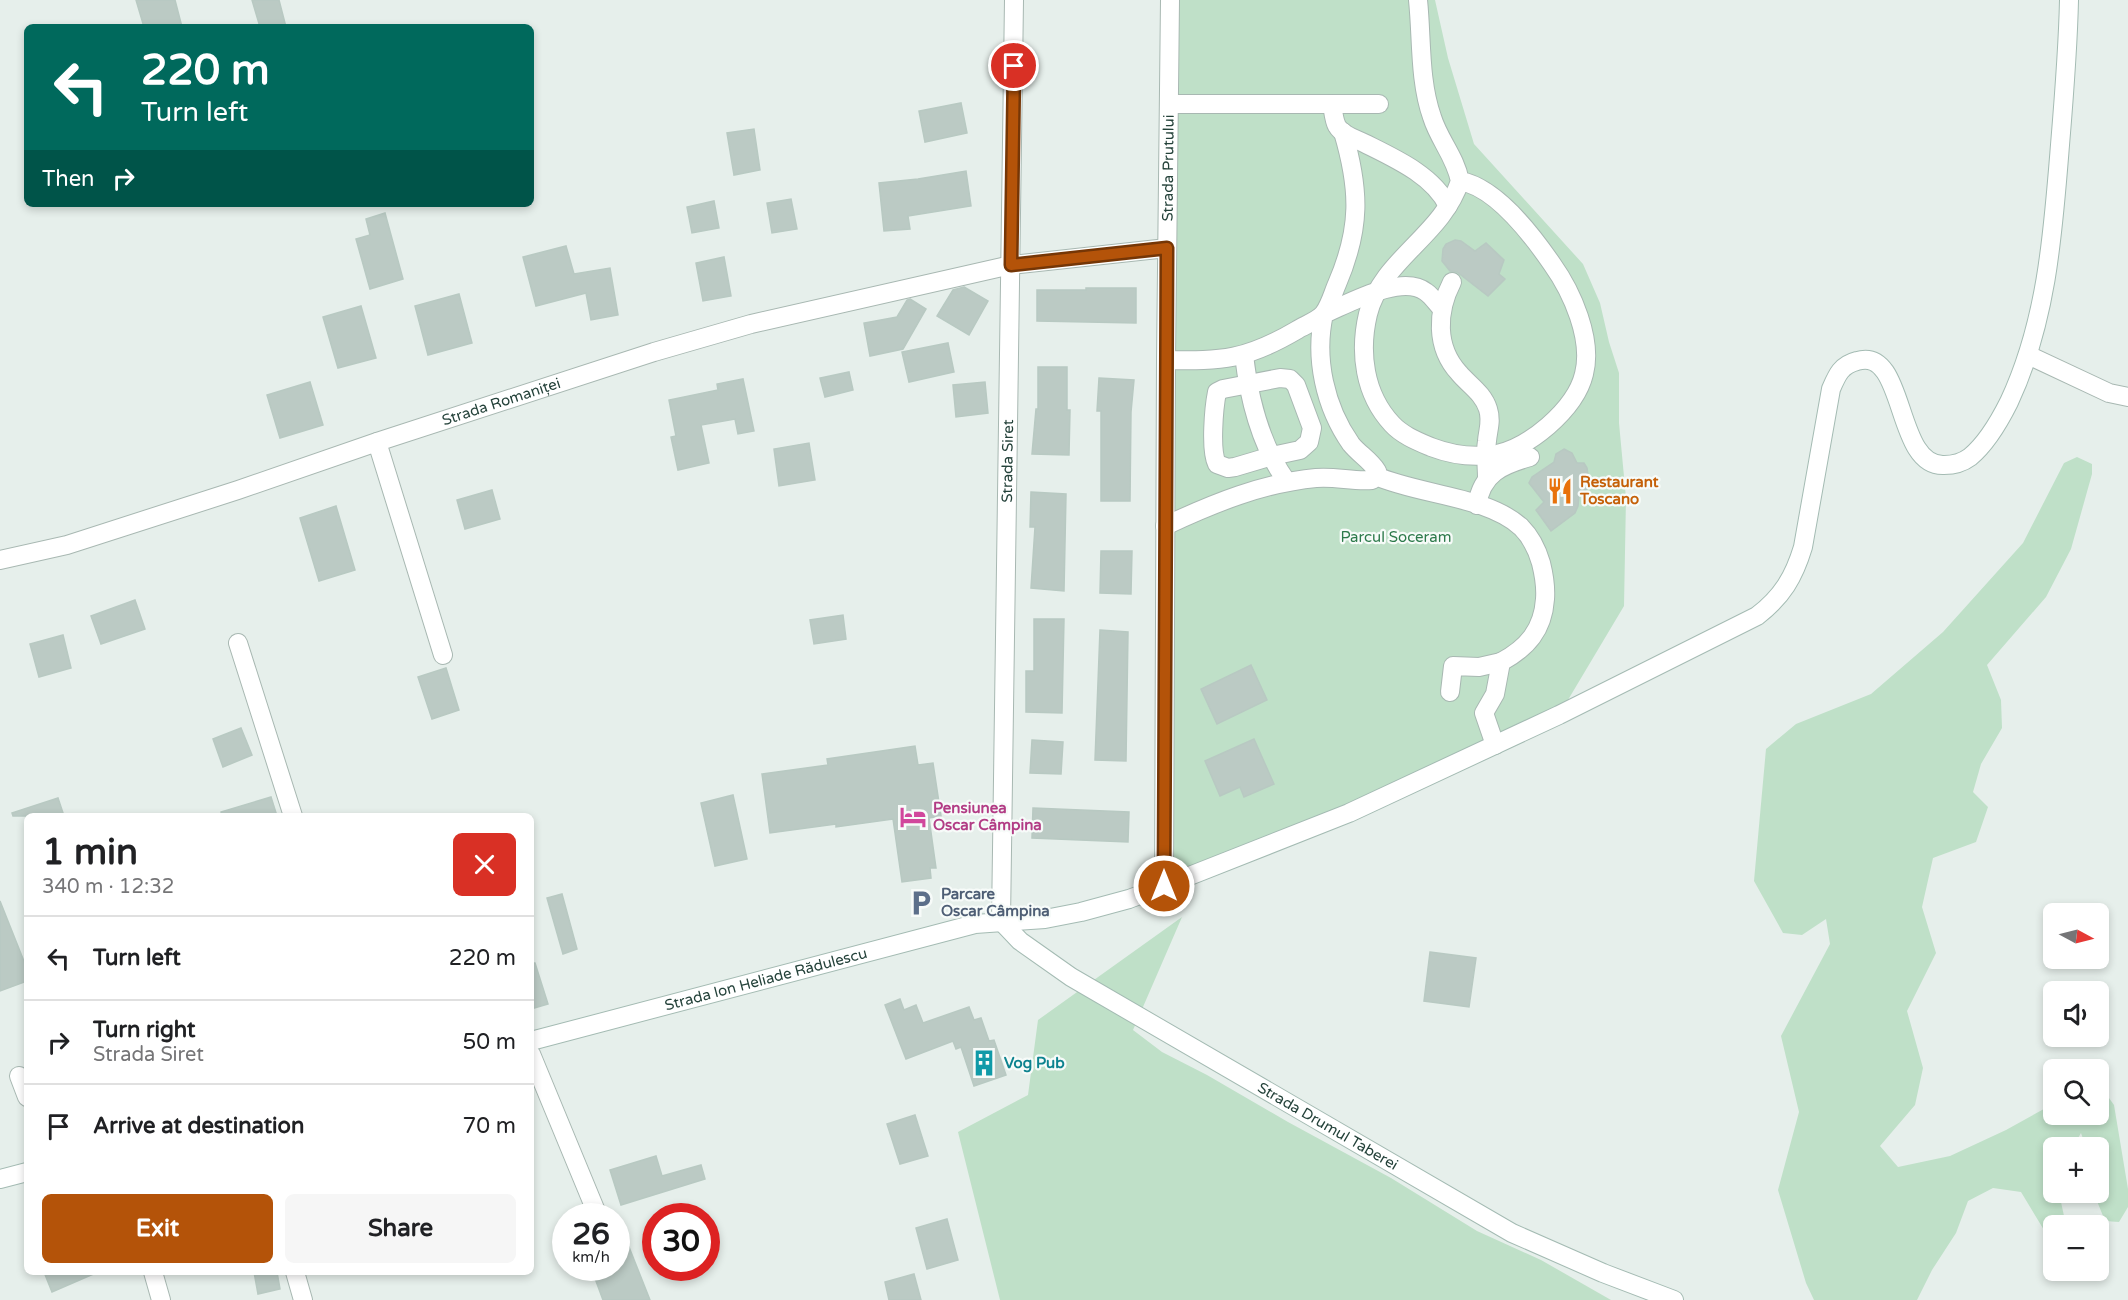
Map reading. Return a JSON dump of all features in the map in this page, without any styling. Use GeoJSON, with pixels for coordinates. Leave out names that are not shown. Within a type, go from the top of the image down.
{"type":"FeatureCollection","features":[{"type":"Feature","properties":{"kind":"street","name":"Strada Siret"},"geometry":{"type":"LineString","coordinates":[[1001,921],[1014,0]]}},
{"type":"Feature","properties":{"kind":"street","name":"Strada Prutului"},"geometry":{"type":"LineString","coordinates":[[1164,886],[1170,0]]}},
{"type":"Feature","properties":{"kind":"street"},"geometry":{"type":"LineString","coordinates":[[1418,0],[1421,52],[1431,116],[1450,151],[1460,181],[1448,206],[1434,227],[1394,266],[1376,293],[1368,313],[1363,352],[1367,382],[1377,403],[1392,425],[1412,439],[1445,453],[1468,456],[1486,455],[1512,450],[1540,433],[1561,414],[1574,397],[1584,374],[1585,349],[1582,327],[1566,284],[1534,239],[1514,216],[1489,195],[1472,183],[1460,181]]}},
{"type":"Feature","properties":{"kind":"street"},"geometry":{"type":"LineString","coordinates":[[1001,921],[1045,919],[1129,899],[1349,813],[1495,745],[1757,616],[1774,603],[1789,584],[1797,567],[1803,547],[1831,389],[1838,373],[1847,364],[1862,359],[1876,363],[1887,375],[1911,438],[1923,457],[1939,466],[1955,465],[1968,459],[1983,444],[1996,425],[2017,385],[2037,325],[2050,251],[2069,0]]}},
{"type":"Feature","properties":{"kind":"street"},"geometry":{"type":"LineString","coordinates":[[1168,104],[1379,104]]}},
{"type":"Feature","properties":{"kind":"street"},"geometry":{"type":"LineString","coordinates":[[1332,104],[1336,126],[1432,184],[1443,196],[1448,206]]}},
{"type":"Feature","properties":{"kind":"street"},"geometry":{"type":"LineString","coordinates":[[1165,526],[1263,487],[1331,477],[1364,481],[1372,480],[1376,476],[1377,471],[1373,465],[1352,445],[1344,432],[1332,409],[1322,377],[1320,350],[1324,314],[1344,268],[1352,244],[1356,219],[1349,154],[1343,132]]}},
{"type":"Feature","properties":{"kind":"street","name":"Strada Romaniței"},"geometry":{"type":"LineString","coordinates":[[0,560],[67,545],[654,352],[751,324],[1011,265],[1167,248]]}},
{"type":"Feature","properties":{"kind":"street"},"geometry":{"type":"LineString","coordinates":[[1452,282],[1442,309],[1441,333],[1449,361],[1488,406],[1490,425],[1486,455],[1487,478]]}},
{"type":"Feature","properties":{"kind":"street"},"geometry":{"type":"LineString","coordinates":[[1166,360],[1209,361],[1244,355],[1271,345],[1324,314],[1396,286],[1413,286],[1425,291],[1442,309]]}},
{"type":"Feature","properties":{"kind":"street"},"geometry":{"type":"LineString","coordinates":[[1244,355],[1248,384],[1257,418],[1271,456],[1287,482]]}},
{"type":"Feature","properties":{"kind":"street"},"geometry":{"type":"LineString","coordinates":[[2028,355],[2109,393],[2128,397]]}},
{"type":"Feature","properties":{"kind":"street"},"geometry":{"type":"LineString","coordinates":[[1280,378],[1290,379],[1296,385],[1312,428],[1309,442],[1300,450],[1271,456],[1228,468],[1217,464],[1214,459],[1217,392],[1280,378]]}},
{"type":"Feature","properties":{"kind":"street"},"geometry":{"type":"LineString","coordinates":[[377,442],[443,654]]}},
{"type":"Feature","properties":{"kind":"street"},"geometry":{"type":"LineString","coordinates":[[1477,505],[1479,493],[1487,478],[1500,467],[1530,457]]}},
{"type":"Feature","properties":{"kind":"street"},"geometry":{"type":"LineString","coordinates":[[1376,476],[1503,514],[1521,527],[1533,542],[1545,575],[1544,607],[1540,624],[1532,639],[1518,653],[1501,663],[1479,667],[1453,666],[1450,692]]}},
{"type":"Feature","properties":{"kind":"street"},"geometry":{"type":"LineString","coordinates":[[238,643],[292,813]]}},
{"type":"Feature","properties":{"kind":"street"},"geometry":{"type":"LineString","coordinates":[[1495,745],[1484,713],[1495,694],[1501,663]]}},
{"type":"Feature","properties":{"kind":"street","name":"Strada Ion Heliade Rădulescu"},"geometry":{"type":"LineString","coordinates":[[534,1040],[975,924],[1001,921]]}},
{"type":"Feature","properties":{"kind":"street","name":"Strada Drumul Taberei"},"geometry":{"type":"LineString","coordinates":[[1001,921],[1020,941],[1071,977],[1512,1233],[1603,1273],[1674,1300]]}},
{"type":"Feature","properties":{"kind":"street"},"geometry":{"type":"LineString","coordinates":[[534,1061],[593,1203]]}},
{"type":"Feature","properties":{"kind":"street"},"geometry":{"type":"LineString","coordinates":[[19,1077],[24,1090]]}},
{"type":"Feature","properties":{"kind":"street"},"geometry":{"type":"LineString","coordinates":[[0,1179],[24,1173]]}},
{"type":"Feature","properties":{"kind":"street"},"geometry":{"type":"LineString","coordinates":[[154,1275],[161,1300]]}},
{"type":"Feature","properties":{"kind":"street"},"geometry":{"type":"LineString","coordinates":[[296,1275],[303,1300]]}},
{"type":"Feature","properties":{"kind":"green space","name":"Parcul Soceram"},"geometry":{"type":"Polygon","coordinates":[[[1171,0],[1435,0],[1448,58],[1474,144],[1583,264],[1600,303],[1619,373],[1619,423],[1626,498],[1624,606],[1559,715],[1164,886],[1171,0]]]}},
{"type":"Feature","properties":{"kind":"green space"},"geometry":{"type":"Polygon","coordinates":[[[2077,457],[2092,464],[2092,474],[2071,549],[2046,597],[1987,665],[2001,700],[2002,728],[1981,764],[1973,792],[1988,807],[1976,842],[1933,858],[1922,907],[1936,953],[1907,1011],[1923,1068],[1915,1105],[1880,1146],[1898,1167],[1950,1156],[2043,1110],[2043,1125],[2109,1125],[2109,1098],[2114,1105],[2128,1189],[2128,1207],[2119,1222],[2109,1221],[2109,1215],[2103,1215],[2098,1203],[2109,1203],[2109,1137],[2082,1137],[2081,1133],[2079,1137],[2043,1137],[2043,1203],[2061,1203],[2064,1215],[2043,1215],[2043,1228],[2021,1192],[1993,1188],[1968,1201],[1956,1233],[1932,1270],[1917,1300],[1814,1300],[1806,1283],[1778,1190],[1799,1112],[1781,1036],[1830,944],[1826,919],[1802,935],[1783,933],[1754,881],[1766,749],[1796,724],[1871,694],[1943,632],[2023,543],[2064,463],[2077,457]]]}},
{"type":"Feature","properties":{"kind":"green space"},"geometry":{"type":"Polygon","coordinates":[[[1182,917],[1133,1030],[1162,1052],[1391,1178],[1477,1231],[1541,1260],[1611,1300],[1000,1300],[958,1132],[1028,1095],[1038,1020],[1182,917]]]}},
{"type":"Feature","properties":{"kind":"building"},"geometry":{"type":"Polygon","coordinates":[[[136,0],[175,0],[181,24],[143,24],[136,0]]]}},
{"type":"Feature","properties":{"kind":"building"},"geometry":{"type":"Polygon","coordinates":[[[252,0],[279,0],[285,24],[259,24],[252,0]]]}},
{"type":"Feature","properties":{"kind":"building"},"geometry":{"type":"Polygon","coordinates":[[[961,103],[967,133],[925,142],[919,111],[961,103]]]}},
{"type":"Feature","properties":{"kind":"building"},"geometry":{"type":"Polygon","coordinates":[[[754,129],[760,170],[734,175],[727,133],[754,129]]]}},
{"type":"Feature","properties":{"kind":"building"},"geometry":{"type":"Polygon","coordinates":[[[966,171],[971,206],[908,216],[910,229],[884,231],[879,183],[966,171]]]}},
{"type":"Feature","properties":{"kind":"building"},"geometry":{"type":"Polygon","coordinates":[[[791,199],[797,229],[772,233],[767,203],[791,199]]]}},
{"type":"Feature","properties":{"kind":"building"},"geometry":{"type":"Polygon","coordinates":[[[714,201],[719,228],[692,233],[687,207],[714,201]]]}},
{"type":"Feature","properties":{"kind":"building"},"geometry":{"type":"Polygon","coordinates":[[[385,213],[403,279],[370,289],[356,239],[370,235],[366,219],[385,213]]]}},
{"type":"Feature","properties":{"kind":"building"},"geometry":{"type":"Polygon","coordinates":[[[1455,240],[1461,241],[1475,251],[1486,243],[1504,260],[1499,274],[1505,279],[1488,296],[1457,272],[1450,271],[1442,261],[1446,244],[1455,240]]]}},
{"type":"Feature","properties":{"kind":"building"},"geometry":{"type":"Polygon","coordinates":[[[566,246],[574,274],[610,268],[618,315],[591,320],[586,293],[536,306],[523,257],[566,246]]]}},
{"type":"Feature","properties":{"kind":"building"},"geometry":{"type":"Polygon","coordinates":[[[724,257],[731,296],[703,301],[696,263],[724,257]]]}},
{"type":"Feature","properties":{"kind":"building"},"geometry":{"type":"Polygon","coordinates":[[[964,287],[988,301],[969,335],[937,316],[953,290],[964,287]]]}},
{"type":"Feature","properties":{"kind":"building"},"geometry":{"type":"Polygon","coordinates":[[[1086,288],[1136,288],[1136,323],[1037,321],[1037,290],[1086,290],[1086,288]]]}},
{"type":"Feature","properties":{"kind":"building"},"geometry":{"type":"Polygon","coordinates":[[[459,294],[472,343],[428,355],[415,306],[459,294]]]}},
{"type":"Feature","properties":{"kind":"building"},"geometry":{"type":"Polygon","coordinates":[[[910,299],[926,309],[903,349],[870,356],[864,323],[897,317],[907,300],[910,299]]]}},
{"type":"Feature","properties":{"kind":"building"},"geometry":{"type":"Polygon","coordinates":[[[361,306],[376,358],[338,368],[323,317],[361,306]]]}},
{"type":"Feature","properties":{"kind":"building"},"geometry":{"type":"Polygon","coordinates":[[[948,343],[954,372],[909,382],[902,352],[948,343]]]}},
{"type":"Feature","properties":{"kind":"building"},"geometry":{"type":"Polygon","coordinates":[[[1038,367],[1067,367],[1067,410],[1070,410],[1069,455],[1032,454],[1036,409],[1038,409],[1038,367]]]}},
{"type":"Feature","properties":{"kind":"building"},"geometry":{"type":"Polygon","coordinates":[[[849,372],[853,390],[825,397],[820,378],[849,372]]]}},
{"type":"Feature","properties":{"kind":"building"},"geometry":{"type":"Polygon","coordinates":[[[1099,378],[1134,380],[1131,412],[1130,501],[1101,501],[1101,411],[1097,411],[1099,378]]]}},
{"type":"Feature","properties":{"kind":"building"},"geometry":{"type":"Polygon","coordinates":[[[743,379],[754,431],[738,434],[735,419],[701,425],[709,463],[678,470],[671,437],[676,436],[669,400],[718,390],[717,384],[743,379]]]}},
{"type":"Feature","properties":{"kind":"building"},"geometry":{"type":"Polygon","coordinates":[[[310,382],[323,425],[280,438],[267,395],[310,382]]]}},
{"type":"Feature","properties":{"kind":"building"},"geometry":{"type":"Polygon","coordinates":[[[985,382],[988,413],[956,417],[953,385],[985,382]]]}},
{"type":"Feature","properties":{"kind":"building"},"geometry":{"type":"Polygon","coordinates":[[[809,443],[815,480],[779,486],[774,449],[809,443]]]}},
{"type":"Feature","properties":{"kind":"building","name":"Restaurant Toscano"},"geometry":{"type":"Polygon","coordinates":[[[1564,449],[1572,453],[1577,463],[1584,463],[1589,482],[1587,489],[1579,495],[1575,513],[1551,531],[1536,510],[1544,502],[1529,483],[1532,477],[1554,462],[1556,454],[1564,449]]]}},
{"type":"Feature","properties":{"kind":"building"},"geometry":{"type":"Polygon","coordinates":[[[492,490],[500,519],[465,529],[457,500],[492,490]]]}},
{"type":"Feature","properties":{"kind":"building"},"geometry":{"type":"Polygon","coordinates":[[[1031,492],[1066,494],[1064,591],[1031,588],[1035,527],[1030,527],[1031,492]]]}},
{"type":"Feature","properties":{"kind":"building"},"geometry":{"type":"Polygon","coordinates":[[[336,506],[355,570],[319,581],[300,518],[336,506]]]}},
{"type":"Feature","properties":{"kind":"building"},"geometry":{"type":"Polygon","coordinates":[[[1101,551],[1132,551],[1131,594],[1100,593],[1101,551]]]}},
{"type":"Feature","properties":{"kind":"building"},"geometry":{"type":"Polygon","coordinates":[[[135,600],[145,629],[101,644],[91,616],[135,600]]]}},
{"type":"Feature","properties":{"kind":"building"},"geometry":{"type":"Polygon","coordinates":[[[843,615],[846,639],[814,644],[810,620],[843,615]]]}},
{"type":"Feature","properties":{"kind":"building"},"geometry":{"type":"Polygon","coordinates":[[[1034,619],[1064,619],[1062,713],[1026,712],[1026,671],[1034,671],[1034,619]]]}},
{"type":"Feature","properties":{"kind":"building"},"geometry":{"type":"Polygon","coordinates":[[[1100,630],[1128,632],[1126,761],[1095,760],[1100,630]]]}},
{"type":"Feature","properties":{"kind":"building"},"geometry":{"type":"Polygon","coordinates":[[[63,635],[71,668],[39,677],[30,644],[63,635]]]}},
{"type":"Feature","properties":{"kind":"building"},"geometry":{"type":"Polygon","coordinates":[[[1251,665],[1267,700],[1217,724],[1201,689],[1251,665]]]}},
{"type":"Feature","properties":{"kind":"building"},"geometry":{"type":"Polygon","coordinates":[[[446,668],[459,710],[432,719],[418,677],[446,668]]]}},
{"type":"Feature","properties":{"kind":"building"},"geometry":{"type":"Polygon","coordinates":[[[241,728],[252,755],[223,767],[213,739],[241,728]]]}},
{"type":"Feature","properties":{"kind":"building"},"geometry":{"type":"Polygon","coordinates":[[[1254,739],[1274,784],[1244,797],[1240,787],[1220,796],[1205,761],[1254,739]]]}},
{"type":"Feature","properties":{"kind":"building"},"geometry":{"type":"Polygon","coordinates":[[[1032,740],[1063,742],[1061,774],[1030,773],[1032,740]]]}},
{"type":"Feature","properties":{"kind":"building"},"geometry":{"type":"Polygon","coordinates":[[[915,746],[918,765],[933,763],[941,816],[929,818],[936,868],[930,868],[931,878],[902,882],[893,819],[770,833],[762,774],[828,765],[827,759],[915,746]]]}},
{"type":"Feature","properties":{"kind":"building"},"geometry":{"type":"Polygon","coordinates":[[[733,795],[747,859],[715,866],[701,803],[733,795]]]}},
{"type":"Feature","properties":{"kind":"building"},"geometry":{"type":"Polygon","coordinates":[[[271,797],[276,813],[221,813],[271,797]]]}},
{"type":"Feature","properties":{"kind":"building"},"geometry":{"type":"Polygon","coordinates":[[[58,798],[63,813],[24,813],[24,816],[13,816],[12,813],[58,798]]]}},
{"type":"Feature","properties":{"kind":"building"},"geometry":{"type":"Polygon","coordinates":[[[1033,808],[1129,812],[1128,842],[1032,838],[1033,808]]]}},
{"type":"Feature","properties":{"kind":"building"},"geometry":{"type":"Polygon","coordinates":[[[562,894],[577,949],[563,954],[547,898],[562,894]]]}},
{"type":"Feature","properties":{"kind":"building"},"geometry":{"type":"Polygon","coordinates":[[[0,901],[24,961],[24,982],[0,991],[0,901]]]}},
{"type":"Feature","properties":{"kind":"building"},"geometry":{"type":"Polygon","coordinates":[[[1430,952],[1476,958],[1469,1007],[1424,1001],[1430,952]]]}},
{"type":"Feature","properties":{"kind":"building"},"geometry":{"type":"Polygon","coordinates":[[[534,963],[535,963],[548,1004],[534,1008],[534,963]]]}},
{"type":"Feature","properties":{"kind":"building"},"geometry":{"type":"Polygon","coordinates":[[[900,999],[904,1010],[916,1005],[923,1023],[969,1007],[974,1020],[981,1018],[989,1041],[994,1040],[1006,1075],[974,1086],[961,1047],[956,1049],[953,1041],[906,1059],[885,1005],[900,999]]]}},
{"type":"Feature","properties":{"kind":"building"},"geometry":{"type":"Polygon","coordinates":[[[915,1115],[928,1156],[900,1164],[887,1124],[915,1115]]]}},
{"type":"Feature","properties":{"kind":"building"},"geometry":{"type":"Polygon","coordinates":[[[656,1156],[662,1176],[701,1165],[705,1179],[627,1203],[620,1203],[610,1170],[656,1156]]]}},
{"type":"Feature","properties":{"kind":"building"},"geometry":{"type":"Polygon","coordinates":[[[947,1219],[958,1260],[927,1269],[916,1228],[947,1219]]]}},
{"type":"Feature","properties":{"kind":"building"},"geometry":{"type":"Polygon","coordinates":[[[630,1250],[650,1300],[603,1300],[596,1281],[630,1281],[630,1250]]]}},
{"type":"Feature","properties":{"kind":"building"},"geometry":{"type":"Polygon","coordinates":[[[914,1274],[921,1300],[889,1300],[885,1282],[914,1274]]]}},
{"type":"Feature","properties":{"kind":"building"},"geometry":{"type":"Polygon","coordinates":[[[45,1275],[91,1275],[52,1292],[45,1275]]]}},
{"type":"Feature","properties":{"kind":"building"},"geometry":{"type":"Polygon","coordinates":[[[255,1275],[278,1275],[280,1289],[258,1294],[255,1275]]]}},
{"type":"Feature","properties":{"kind":"place","name":"Restaurant Toscano"},"geometry":{"type":"Point","coordinates":[1560,491]}},
{"type":"Feature","properties":{"kind":"place","name":"Pensiunea Oscar Câmpina"},"geometry":{"type":"Point","coordinates":[913,817]}},
{"type":"Feature","properties":{"kind":"place","name":"Parcare Oscar Câmpina"},"geometry":{"type":"Point","coordinates":[921,903]}},
{"type":"Feature","properties":{"kind":"place","name":"Vog Pub"},"geometry":{"type":"Point","coordinates":[984,1063]}},
{"type":"Feature","properties":{"kind":"route"},"geometry":{"type":"LineString","coordinates":[[1014,66],[1011,265],[1167,248],[1164,886]]}}]}
